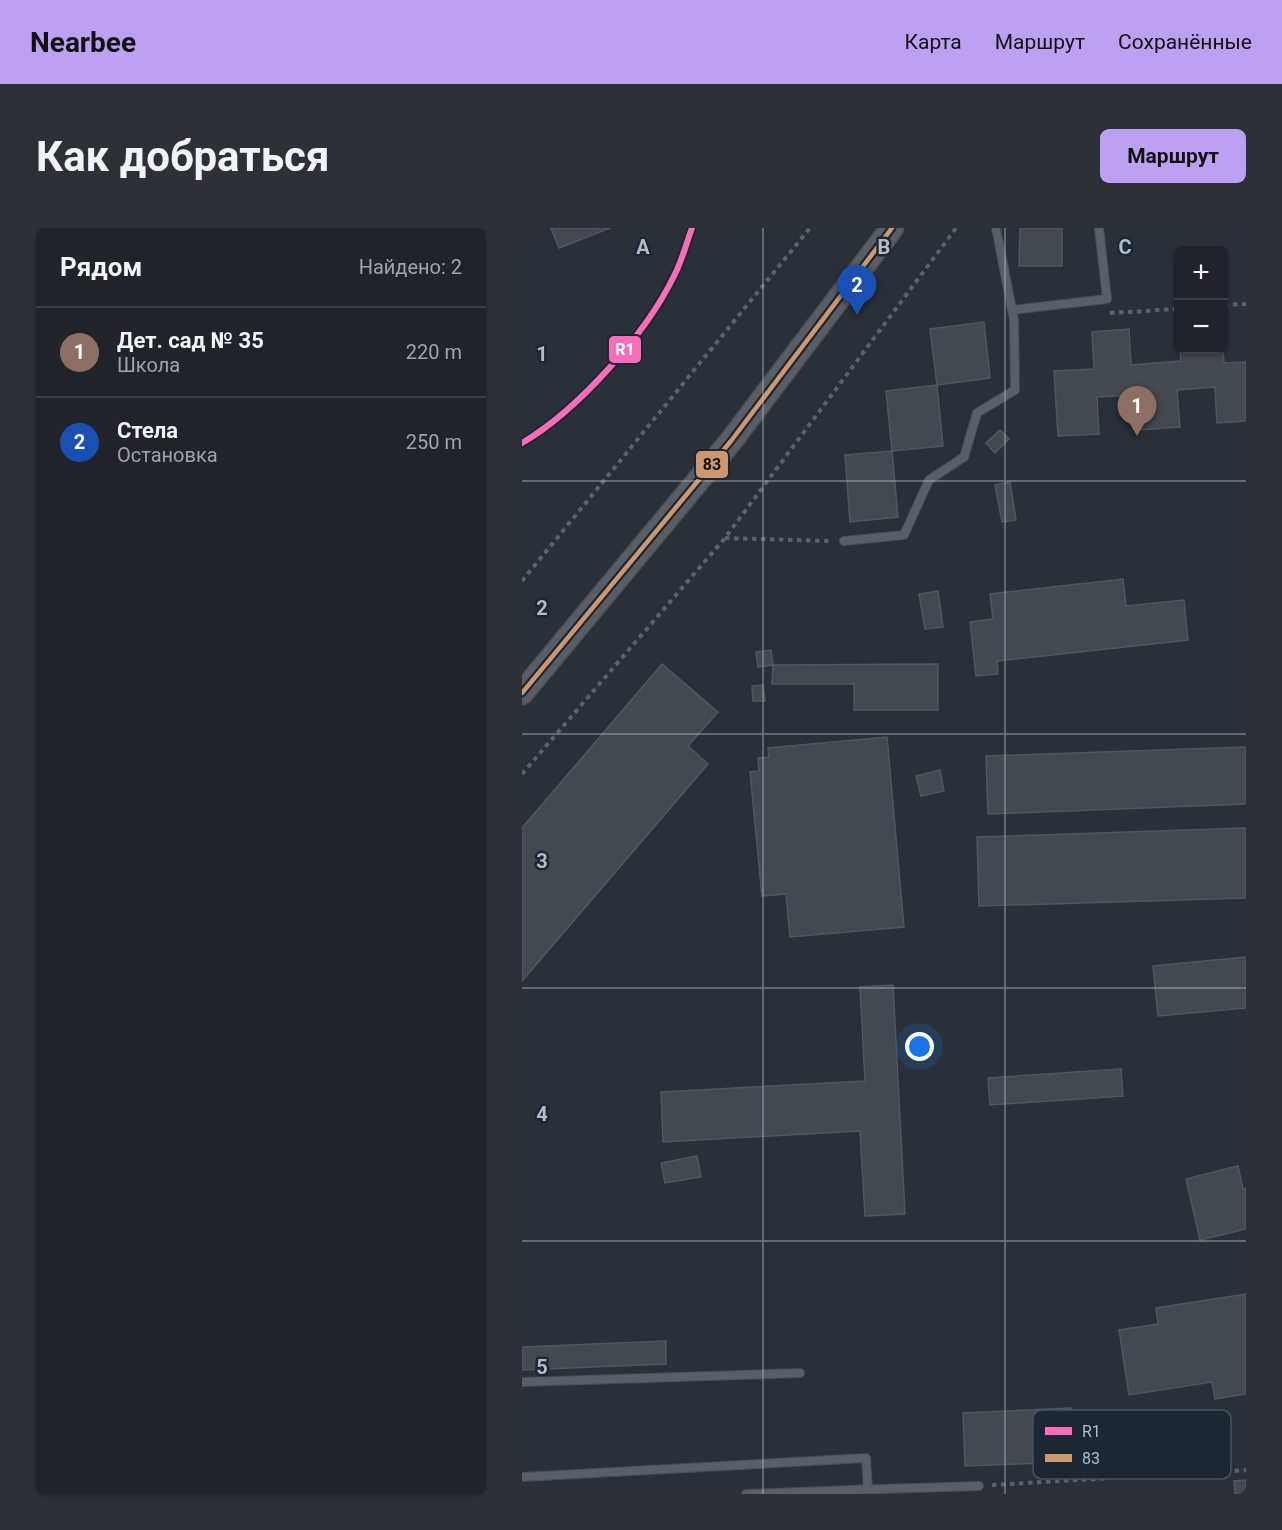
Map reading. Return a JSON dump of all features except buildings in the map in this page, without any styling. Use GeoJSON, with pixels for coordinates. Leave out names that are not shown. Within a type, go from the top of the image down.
{"type":"FeatureCollection","features":[{"type":"Feature","properties":{"kind":"street"},"geometry":{"type":"LineString","coordinates":[[522,693],[731,441],[892,228]]}},
{"type":"Feature","properties":{"kind":"lane"},"geometry":{"type":"LineString","coordinates":[[844,542],[904,535],[929,480],[964,457],[977,413],[1015,390],[1012,310],[996,228]]}},
{"type":"Feature","properties":{"kind":"lane"},"geometry":{"type":"LineString","coordinates":[[1012,310],[1107,299],[1099,228]]}},
{"type":"Feature","properties":{"kind":"lane"},"geometry":{"type":"LineString","coordinates":[[522,1382],[800,1373]]}},
{"type":"Feature","properties":{"kind":"lane"},"geometry":{"type":"LineString","coordinates":[[522,1477],[866,1458],[868,1489]]}},
{"type":"Feature","properties":{"kind":"lane"},"geometry":{"type":"LineString","coordinates":[[746,1494],[979,1486]]}},
{"type":"Feature","properties":{"kind":"path"},"geometry":{"type":"LineString","coordinates":[[522,581],[810,228]]}},
{"type":"Feature","properties":{"kind":"path"},"geometry":{"type":"LineString","coordinates":[[522,774],[725,538],[956,228]]}},
{"type":"Feature","properties":{"kind":"path"},"geometry":{"type":"LineString","coordinates":[[1228,305],[1246,304]]}},
{"type":"Feature","properties":{"kind":"path"},"geometry":{"type":"LineString","coordinates":[[725,538],[844,542]]}},
{"type":"Feature","properties":{"kind":"path"},"geometry":{"type":"LineString","coordinates":[[1231,1471],[1246,1470]]}},
{"type":"Feature","properties":{"kind":"path"},"geometry":{"type":"LineString","coordinates":[[979,1486],[1096,1479]]}},
{"type":"Feature","properties":{"kind":"transit line","name":"R1"},"geometry":{"type":"LineString","coordinates":[[522,443],[543,429],[587,391],[628,346],[662,298],[674,276],[692,228]]}},
{"type":"Feature","properties":{"kind":"transit line","name":"83"},"geometry":{"type":"LineString","coordinates":[[522,693],[731,441],[892,228]]}},
{"type":"Feature","properties":{"kind":"place","name":"Стела"},"geometry":{"type":"Point","coordinates":[857,315]}},
{"type":"Feature","properties":{"kind":"place","name":"Дет. сад № 35"},"geometry":{"type":"Point","coordinates":[1137,436]}}]}
